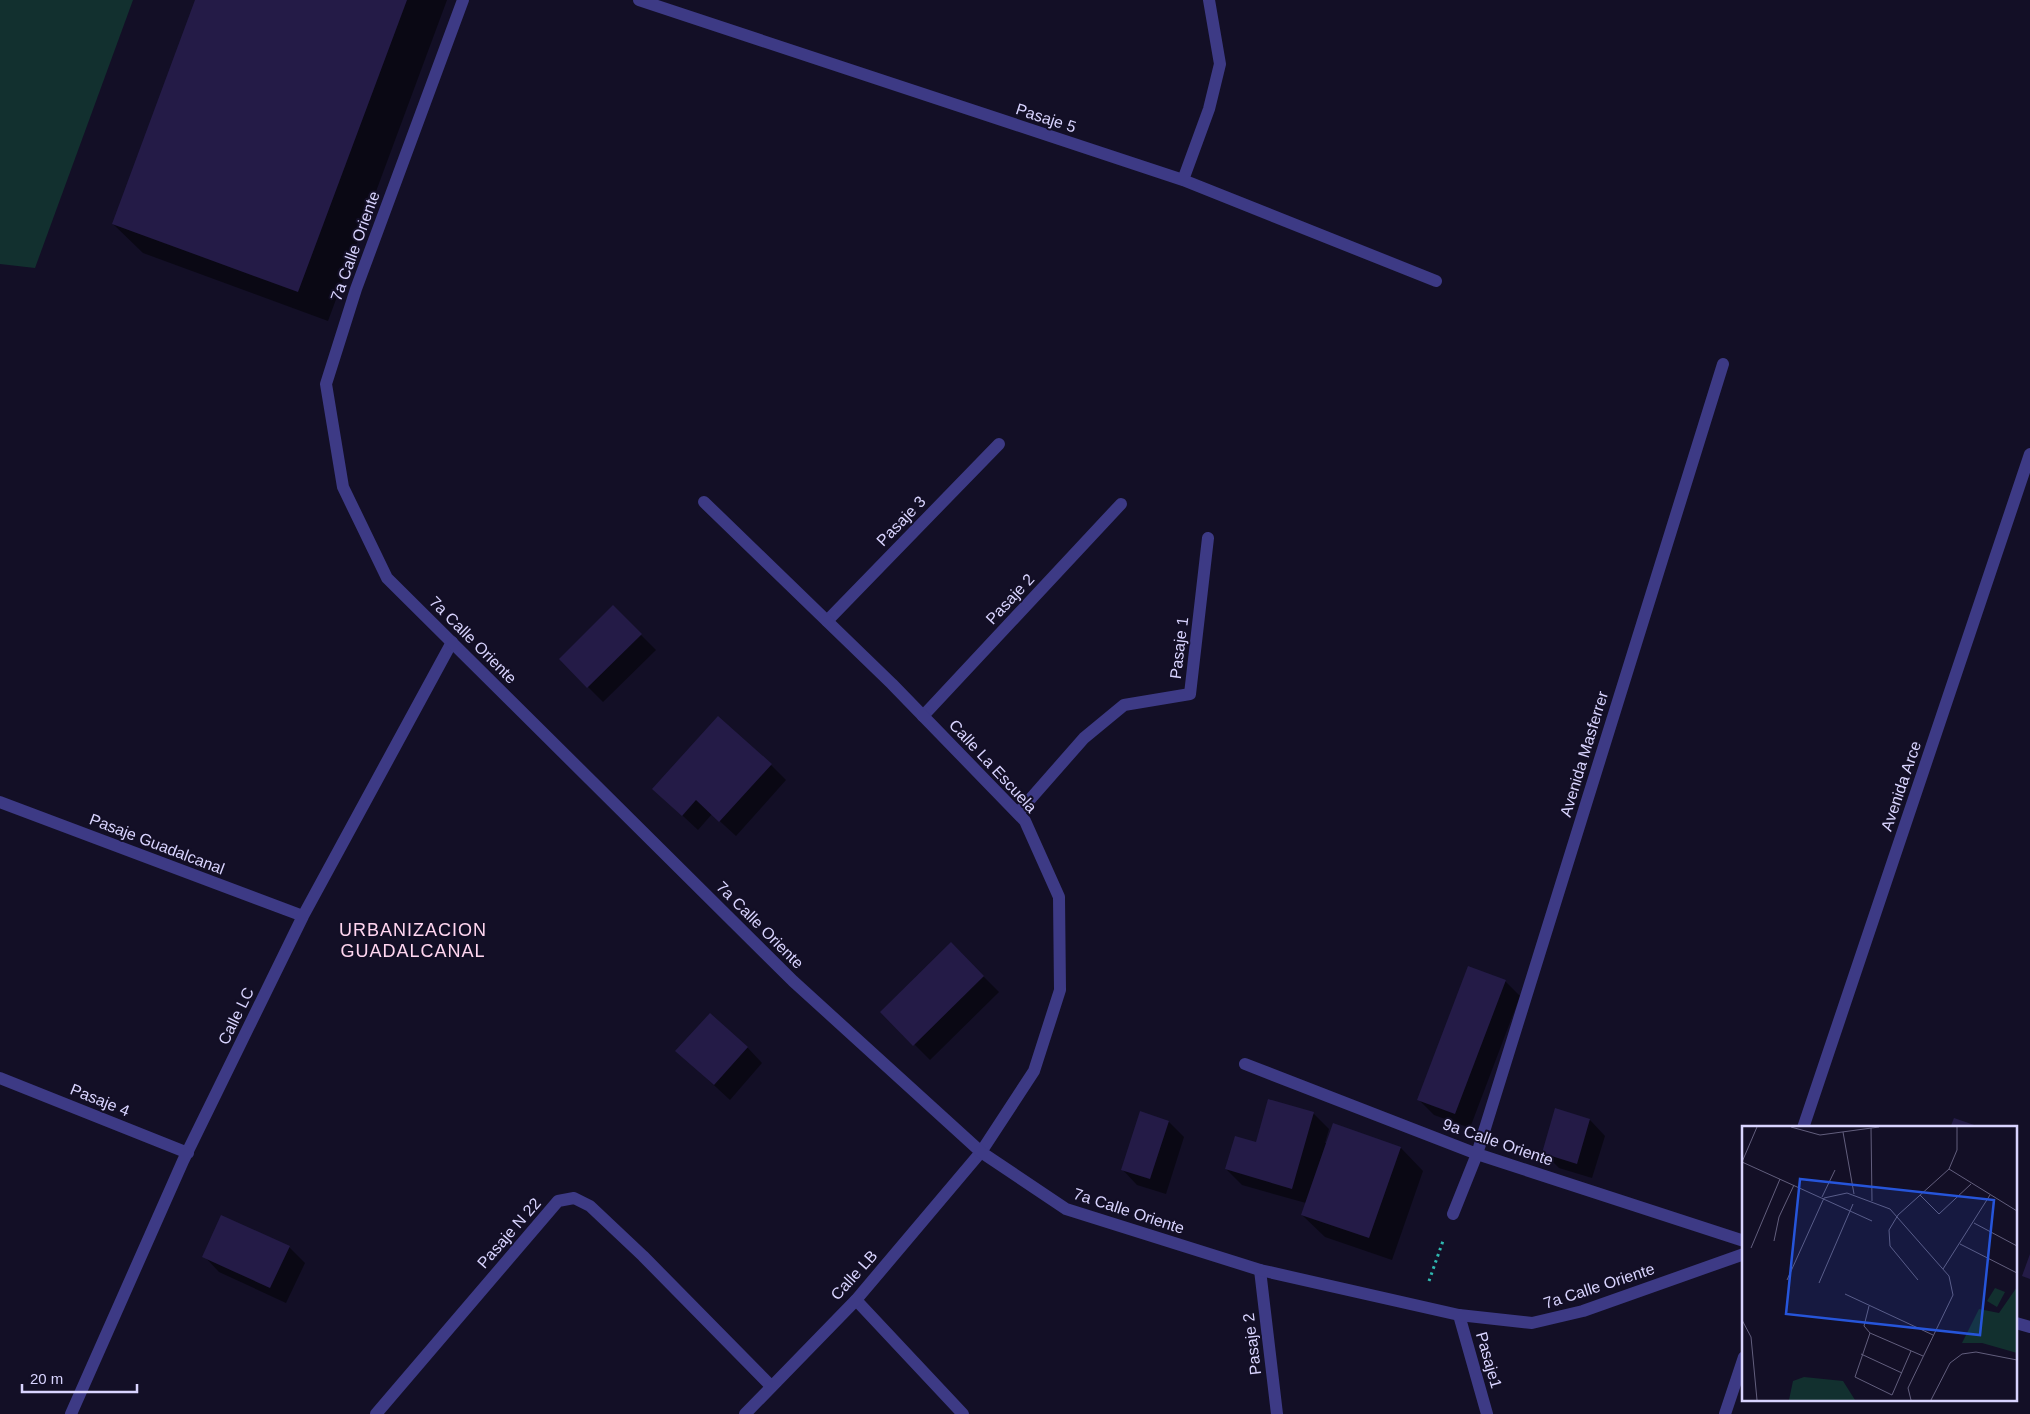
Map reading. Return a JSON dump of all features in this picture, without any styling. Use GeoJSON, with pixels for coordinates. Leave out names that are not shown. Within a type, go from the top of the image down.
{"type":"FeatureCollection","features":[{"type":"Feature","properties":{"kind":"street","name":"7a Calle Oriente"},"geometry":{"type":"LineString","coordinates":[[463,0],[356,289],[326,384],[343,486],[387,578],[793,981],[980,1152],[1066,1208],[1260,1270],[1459,1315],[1532,1323],[1583,1311],[1742,1255]]}},
{"type":"Feature","properties":{"kind":"street","name":"Pasaje 5"},"geometry":{"type":"LineString","coordinates":[[640,0],[1183,180],[1436,281]]}},
{"type":"Feature","properties":{"kind":"street"},"geometry":{"type":"LineString","coordinates":[[1183,180],[1209,109],[1220,64],[1209,0]]}},
{"type":"Feature","properties":{"kind":"street","name":"Avenida Masferrer"},"geometry":{"type":"LineString","coordinates":[[1453,1214],[1477,1154],[1723,364]]}},
{"type":"Feature","properties":{"kind":"street","name":"Pasaje 3"},"geometry":{"type":"LineString","coordinates":[[827,621],[999,444]]}},
{"type":"Feature","properties":{"kind":"street","name":"Avenida Arce"},"geometry":{"type":"LineString","coordinates":[[1804,1126],[2030,454]]}},
{"type":"Feature","properties":{"kind":"street","name":"Calle La Escuela"},"geometry":{"type":"LineString","coordinates":[[704,502],[923,716],[1018,813],[1025,821],[1059,898],[1060,990],[1034,1071],[980,1152]]}},
{"type":"Feature","properties":{"kind":"street","name":"Pasaje 2"},"geometry":{"type":"LineString","coordinates":[[923,716],[1122,504]]}},
{"type":"Feature","properties":{"kind":"street","name":"Pasaje 1"},"geometry":{"type":"LineString","coordinates":[[1018,813],[1084,738],[1124,706],[1190,694],[1208,538]]}},
{"type":"Feature","properties":{"kind":"street","name":"Calle LC"},"geometry":{"type":"LineString","coordinates":[[71,1414],[188,1153],[302,916],[452,642]]}},
{"type":"Feature","properties":{"kind":"street","name":"Pasaje Guadalcanal"},"geometry":{"type":"LineString","coordinates":[[0,802],[302,916]]}},
{"type":"Feature","properties":{"kind":"street","name":"9a Calle Oriente"},"geometry":{"type":"LineString","coordinates":[[1245,1064],[1477,1154],[1742,1240]]}},
{"type":"Feature","properties":{"kind":"street","name":"Pasaje 4"},"geometry":{"type":"LineString","coordinates":[[0,1078],[188,1153]]}},
{"type":"Feature","properties":{"kind":"street","name":"Calle LB"},"geometry":{"type":"LineString","coordinates":[[745,1414],[856,1300],[980,1152]]}},
{"type":"Feature","properties":{"kind":"street","name":"Pasaje N 22"},"geometry":{"type":"LineString","coordinates":[[376,1414],[558,1202],[574,1198],[590,1206],[771,1386]]}},
{"type":"Feature","properties":{"kind":"street","name":"Pasaje 2"},"geometry":{"type":"LineString","coordinates":[[1260,1270],[1277,1414]]}},
{"type":"Feature","properties":{"kind":"street"},"geometry":{"type":"LineString","coordinates":[[856,1300],[963,1414]]}},
{"type":"Feature","properties":{"kind":"street","name":"Pasaje1"},"geometry":{"type":"LineString","coordinates":[[1459,1315],[1487,1414]]}},
{"type":"Feature","properties":{"kind":"street"},"geometry":{"type":"LineString","coordinates":[[1725,1414],[1742,1364]]}},
{"type":"Feature","properties":{"kind":"path"},"geometry":{"type":"LineString","coordinates":[[1420,1306],[1453,1214]]}},
{"type":"Feature","properties":{"kind":"green space"},"geometry":{"type":"Polygon","coordinates":[[[0,0],[133,0],[35,268],[0,264],[0,0]]]}},
{"type":"Feature","properties":{"kind":"building"},"geometry":{"type":"Polygon","coordinates":[[[195,0],[407,0],[298,292],[112,224],[195,0]]]}},
{"type":"Feature","properties":{"kind":"building"},"geometry":{"type":"Polygon","coordinates":[[[613,605],[642,634],[587,688],[559,659],[613,605]]]}},
{"type":"Feature","properties":{"kind":"building"},"geometry":{"type":"Polygon","coordinates":[[[718,716],[772,764],[719,822],[696,800],[682,816],[652,789],[718,716]]]}},
{"type":"Feature","properties":{"kind":"building"},"geometry":{"type":"Polygon","coordinates":[[[951,942],[984,976],[913,1046],[880,1012],[951,942]]]}},
{"type":"Feature","properties":{"kind":"building"},"geometry":{"type":"Polygon","coordinates":[[[1468,966],[1506,980],[1455,1114],[1417,1100],[1468,966]]]}},
{"type":"Feature","properties":{"kind":"building"},"geometry":{"type":"Polygon","coordinates":[[[710,1013],[748,1047],[714,1085],[675,1051],[710,1013]]]}},
{"type":"Feature","properties":{"kind":"building"},"geometry":{"type":"Polygon","coordinates":[[[1268,1099],[1314,1112],[1292,1189],[1225,1169],[1235,1136],[1256,1142],[1268,1099]]]}},
{"type":"Feature","properties":{"kind":"building"},"geometry":{"type":"Polygon","coordinates":[[[1555,1108],[1590,1119],[1577,1164],[1542,1153],[1555,1108]]]}},
{"type":"Feature","properties":{"kind":"building"},"geometry":{"type":"Polygon","coordinates":[[[1140,1111],[1169,1121],[1150,1179],[1121,1170],[1140,1111]]]}},
{"type":"Feature","properties":{"kind":"building"},"geometry":{"type":"Polygon","coordinates":[[[1954,1118],[1977,1126],[1951,1126],[1954,1118]]]}},
{"type":"Feature","properties":{"kind":"building"},"geometry":{"type":"Polygon","coordinates":[[[1333,1123],[1401,1147],[1369,1238],[1301,1215],[1333,1123]]]}},
{"type":"Feature","properties":{"kind":"building"},"geometry":{"type":"Polygon","coordinates":[[[221,1215],[290,1246],[270,1288],[202,1257],[221,1215]]]}},
{"type":"Feature","properties":{"kind":"building"},"geometry":{"type":"Polygon","coordinates":[[[2030,1254],[2030,1279],[2022,1276],[2030,1254]]]}},
{"type":"Feature","properties":{"kind":"district","name":"URBANIZACION GUADALCANAL"},"geometry":{"type":"Point","coordinates":[413,940]}}]}
